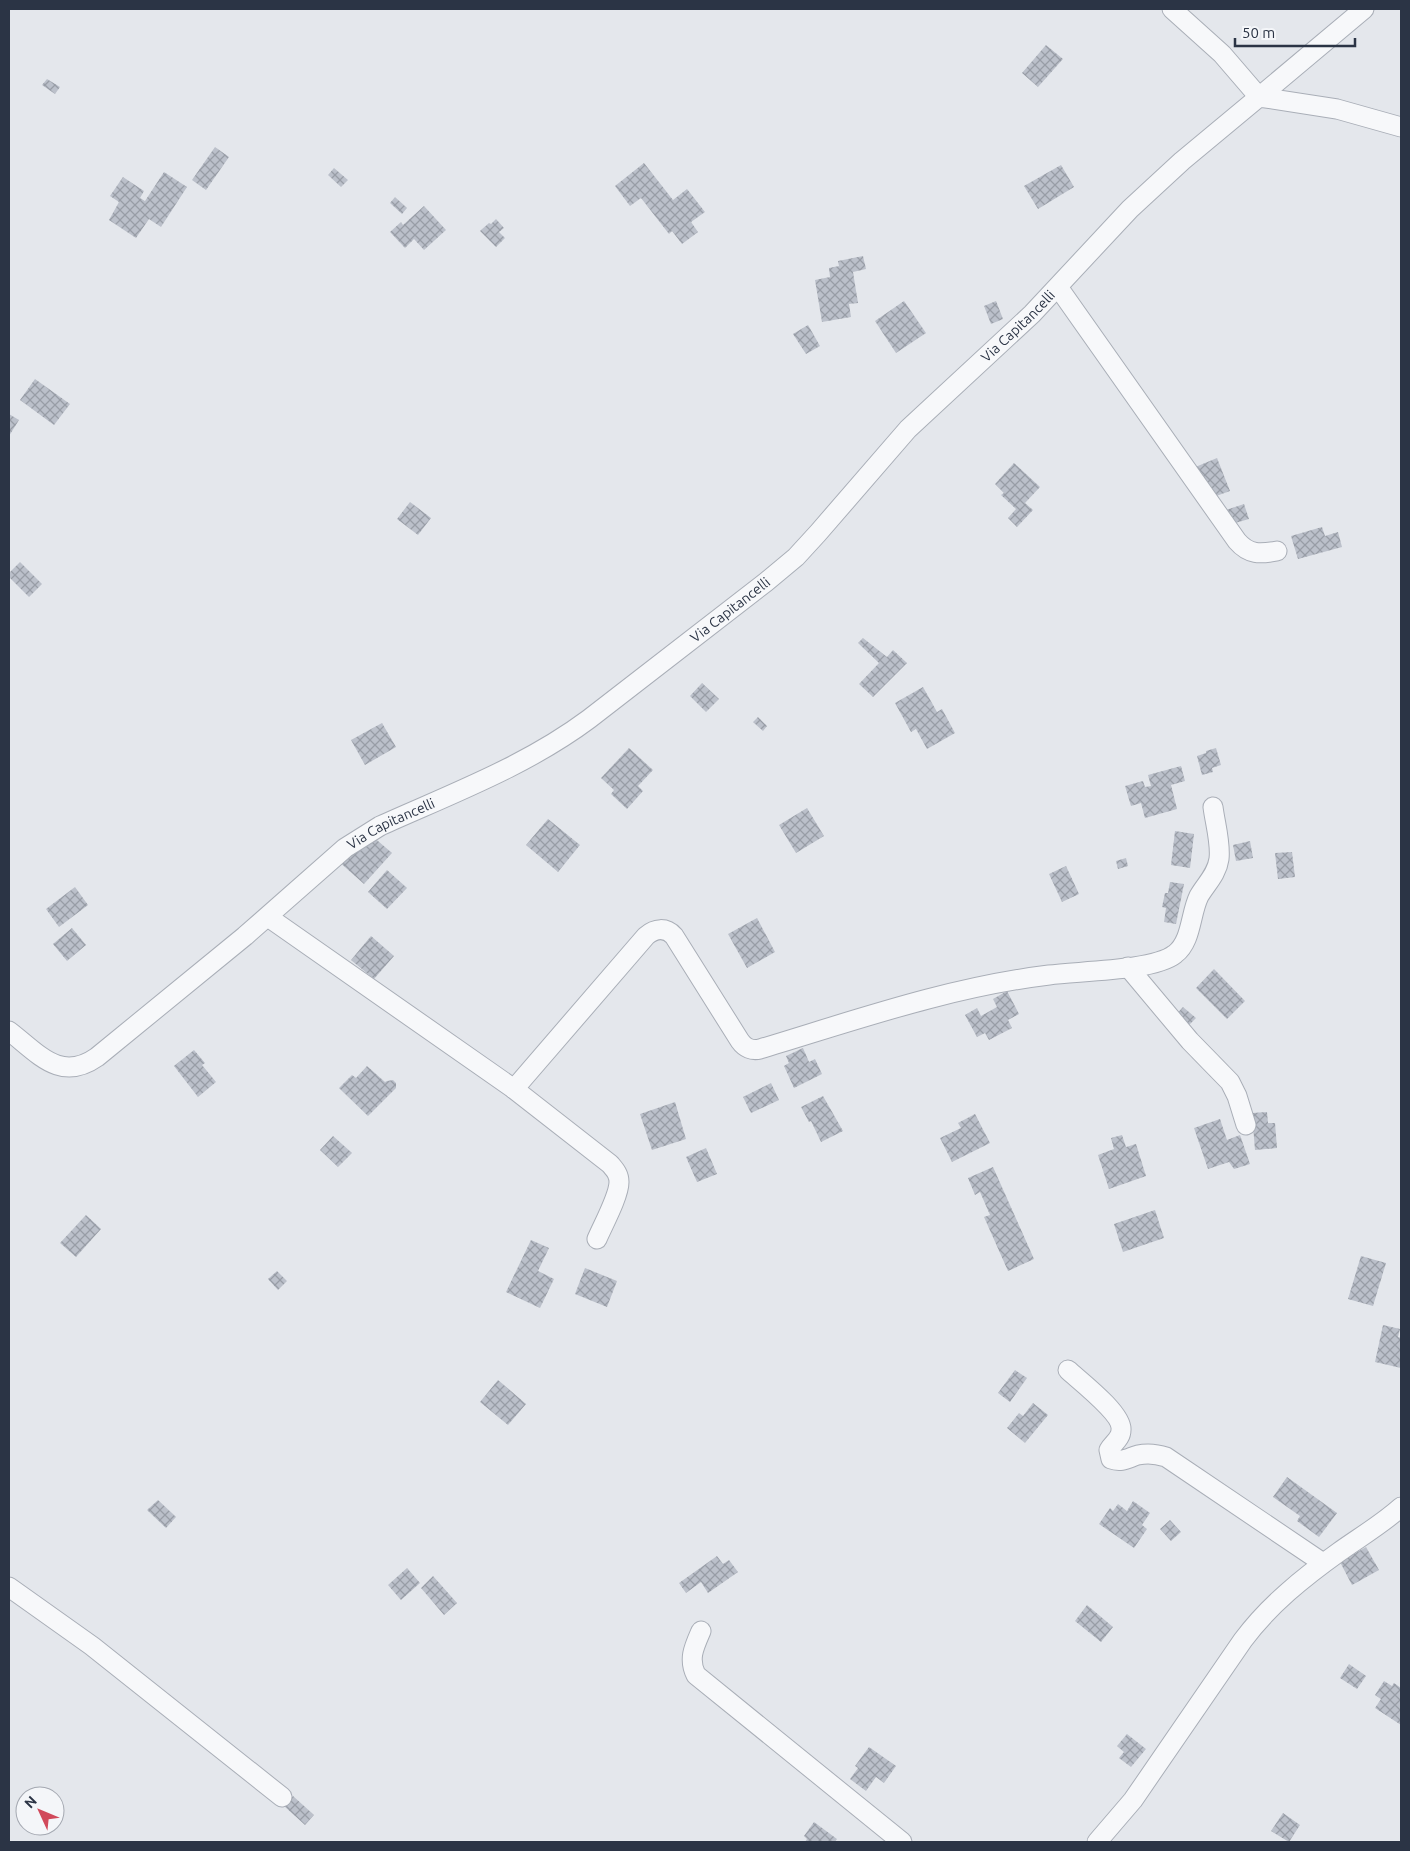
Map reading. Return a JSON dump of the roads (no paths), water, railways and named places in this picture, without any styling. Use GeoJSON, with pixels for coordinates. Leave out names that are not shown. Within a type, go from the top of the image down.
{"type":"FeatureCollection","features":[{"type":"Feature","properties":{"kind":"street"},"geometry":{"type":"LineString","coordinates":[[1172,9],[1222,54],[1259,97],[1337,109],[1401,128]]}},
{"type":"Feature","properties":{"kind":"street","name":"Via Capitancelli"},"geometry":{"type":"LineString","coordinates":[[9,1031],[56,1065],[68,1068],[86,1064],[268,917],[345,848],[365,834],[510,768],[568,734],[766,582],[812,541],[913,424],[1026,320],[1130,208],[1182,161],[1364,9]]}},
{"type":"Feature","properties":{"kind":"street"},"geometry":{"type":"LineString","coordinates":[[1058,287],[1237,541],[1254,553],[1264,554],[1277,551]]}},
{"type":"Feature","properties":{"kind":"street"},"geometry":{"type":"LineString","coordinates":[[514,1089],[646,936],[656,929],[666,930],[674,936],[740,1041],[745,1047],[752,1050],[949,993],[1035,977],[1148,965],[1168,959],[1183,946],[1188,936],[1197,901],[1214,874],[1218,862],[1219,850],[1213,807]]}},
{"type":"Feature","properties":{"kind":"street"},"geometry":{"type":"LineString","coordinates":[[268,917],[514,1089],[610,1164],[617,1174],[619,1182],[617,1193],[597,1239]]}},
{"type":"Feature","properties":{"kind":"street"},"geometry":{"type":"LineString","coordinates":[[1128,967],[1180,1030],[1230,1082],[1237,1096],[1246,1125]]}},
{"type":"Feature","properties":{"kind":"street"},"geometry":{"type":"LineString","coordinates":[[1068,1370],[1111,1410],[1120,1422],[1121,1434],[1109,1450],[1111,1459],[1126,1461],[1144,1454],[1166,1457],[1323,1564]]}},
{"type":"Feature","properties":{"kind":"street"},"geometry":{"type":"LineString","coordinates":[[1097,1842],[1133,1800],[1252,1628],[1271,1608],[1323,1564],[1375,1529],[1401,1507]]}},
{"type":"Feature","properties":{"kind":"street"},"geometry":{"type":"LineString","coordinates":[[9,1587],[92,1646],[282,1797]]}},
{"type":"Feature","properties":{"kind":"street"},"geometry":{"type":"LineString","coordinates":[[701,1631],[691,1655],[696,1675],[902,1842]]}}]}
